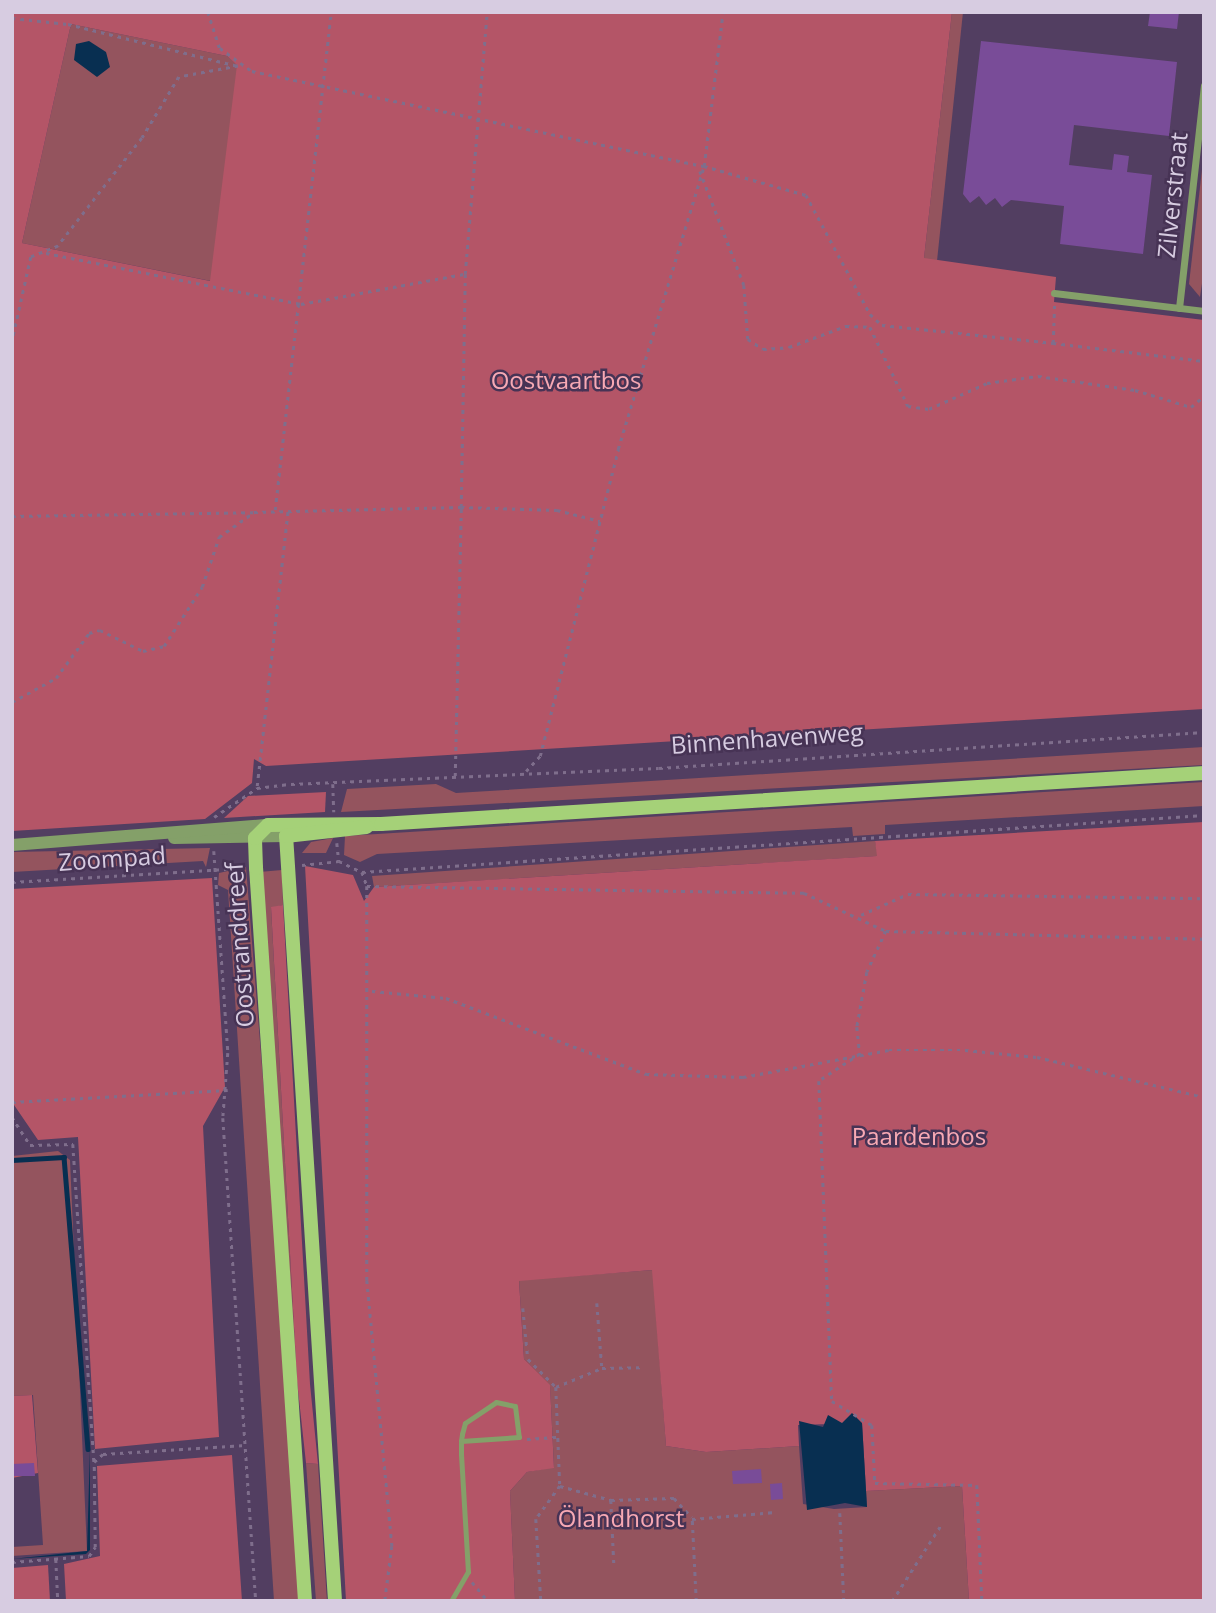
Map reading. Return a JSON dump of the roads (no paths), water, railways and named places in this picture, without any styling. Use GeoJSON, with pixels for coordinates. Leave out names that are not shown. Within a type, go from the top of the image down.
{"type":"FeatureCollection","features":[{"type":"Feature","properties":{"kind":"main road"},"geometry":{"type":"LineString","coordinates":[[268,825],[381,824],[1204,773]]}},
{"type":"Feature","properties":{"kind":"main road"},"geometry":{"type":"LineString","coordinates":[[335,1601],[286,836],[381,824]]}},
{"type":"Feature","properties":{"kind":"main road","name":"Oostranddreef"},"geometry":{"type":"LineString","coordinates":[[268,825],[255,838],[256,867],[305,1601]]}},
{"type":"Feature","properties":{"kind":"street","name":"Zilverstraat"},"geometry":{"type":"LineString","coordinates":[[1180,308],[1204,85]]}},
{"type":"Feature","properties":{"kind":"street"},"geometry":{"type":"LineString","coordinates":[[1054,293],[1204,311]]}},
{"type":"Feature","properties":{"kind":"street"},"geometry":{"type":"LineString","coordinates":[[165,837],[212,828],[268,825],[286,836]]}},
{"type":"Feature","properties":{"kind":"street"},"geometry":{"type":"LineString","coordinates":[[12,845],[165,837],[286,836]]}},
{"type":"Feature","properties":{"kind":"lane"},"geometry":{"type":"LineString","coordinates":[[451,1601],[466,1578],[461,1441],[465,1423],[495,1402],[515,1406],[519,1437],[461,1441]]}},
{"type":"Feature","properties":{"kind":"water"},"geometry":{"type":"Polygon","coordinates":[[[89,41],[106,52],[110,67],[97,77],[74,60],[76,44],[89,41]]]}},
{"type":"Feature","properties":{"kind":"water"},"geometry":{"type":"Polygon","coordinates":[[[852,1413],[862,1423],[867,1507],[845,1503],[807,1510],[799,1421],[823,1427],[828,1415],[842,1423],[852,1413]]]}},
{"type":"Feature","properties":{"kind":"water"},"geometry":{"type":"Polygon","coordinates":[[[90,1449],[90,1550],[86,1554],[12,1559],[87,1551],[90,1449]]]}},
{"type":"Feature","properties":{"kind":"waterway"},"geometry":{"type":"LineString","coordinates":[[12,1160],[64,1157],[88,1449]]}},
{"type":"Feature","properties":{"kind":"park label","name":"Oostvaartbos"},"geometry":{"type":"Point","coordinates":[566,380]}},
{"type":"Feature","properties":{"kind":"park label","name":"Paardenbos"},"geometry":{"type":"Point","coordinates":[919,1136]}},
{"type":"Feature","properties":{"kind":"park label","name":"Ölandhorst"},"geometry":{"type":"Point","coordinates":[621,1518]}}]}
